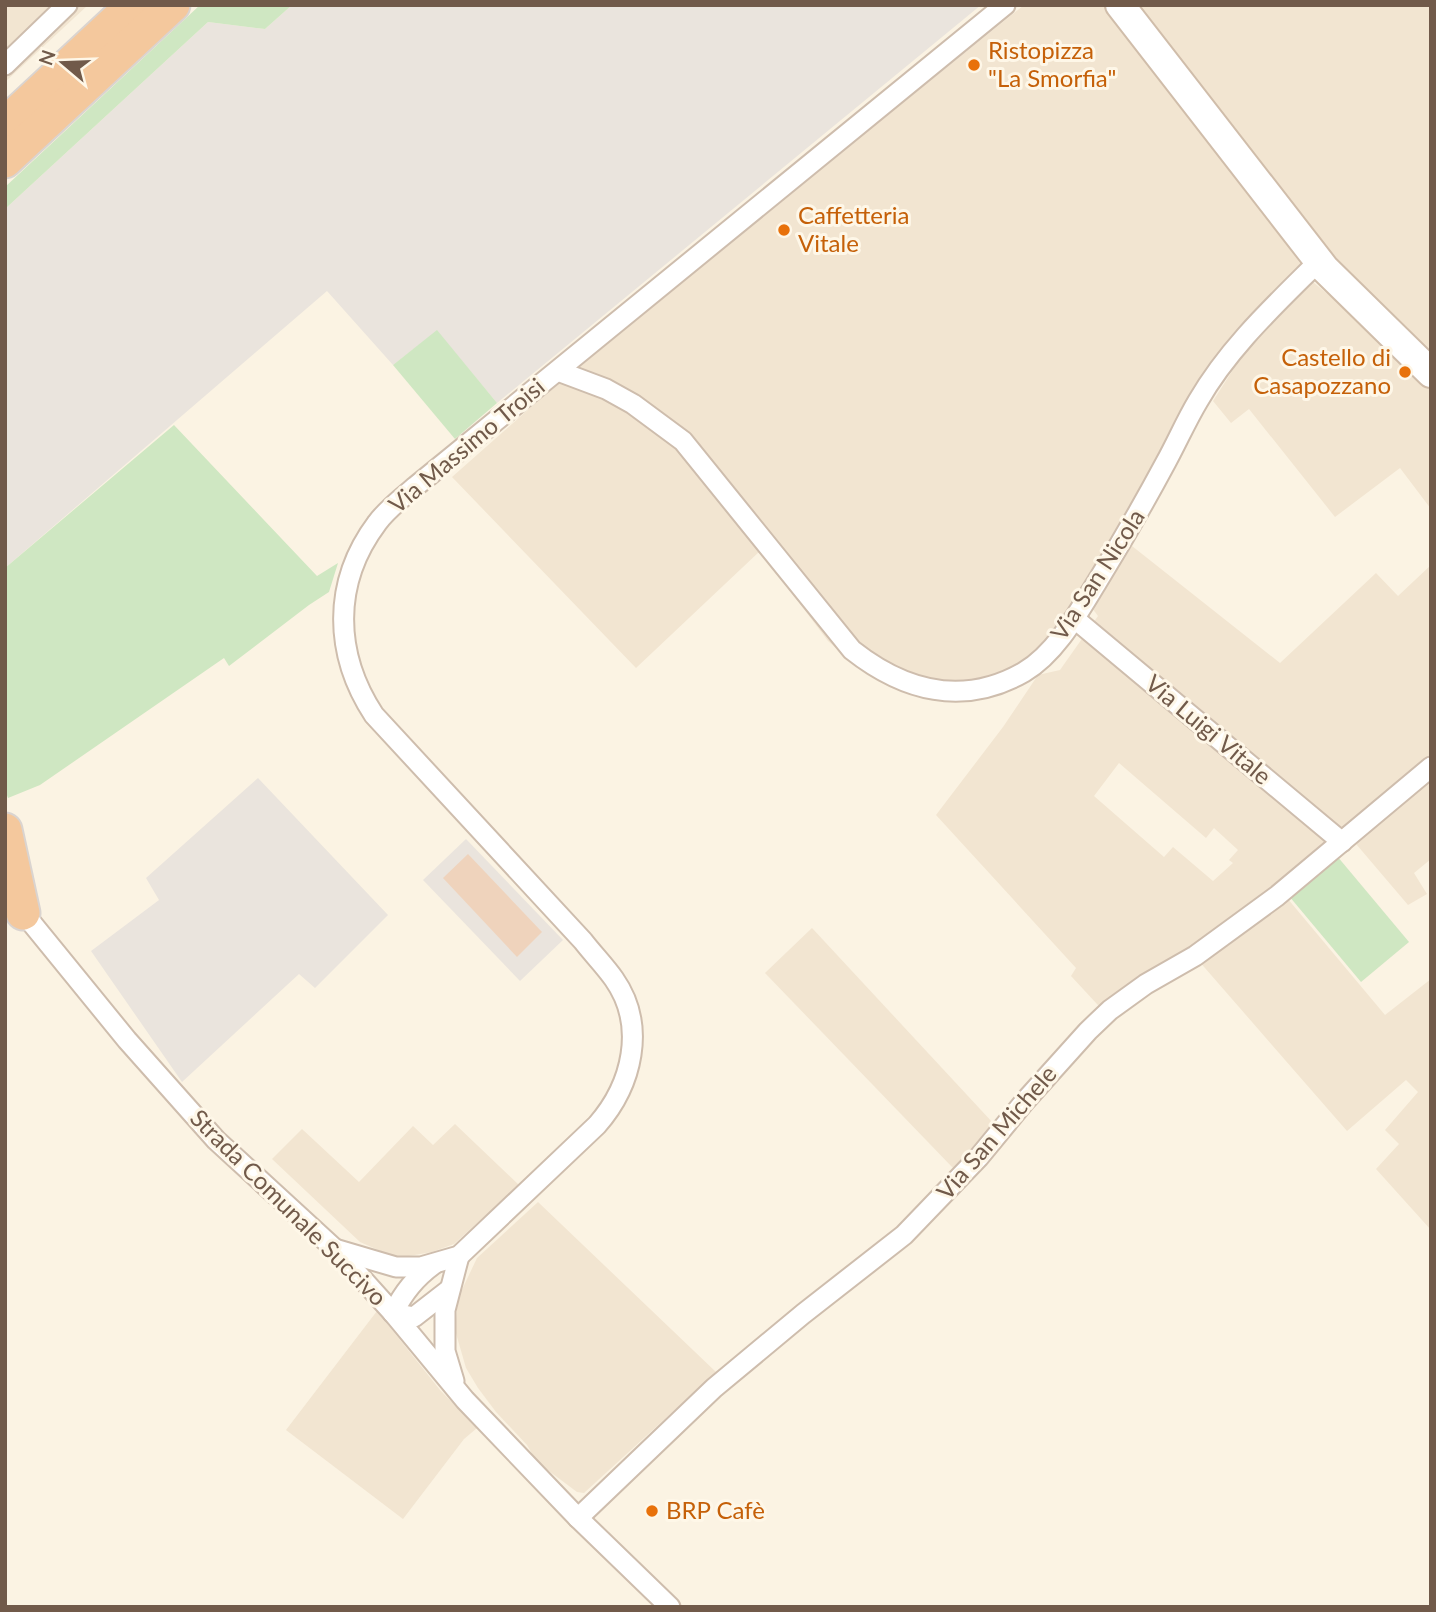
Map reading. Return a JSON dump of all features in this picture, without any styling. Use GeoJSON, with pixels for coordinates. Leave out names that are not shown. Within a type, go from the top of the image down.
{"type":"FeatureCollection","features":[{"type":"Feature","properties":{"kind":"highway"},"geometry":{"type":"LineString","coordinates":[[5,124],[133,5]]}},
{"type":"Feature","properties":{"kind":"highway"},"geometry":{"type":"LineString","coordinates":[[5,161],[173,5]]}},
{"type":"Feature","properties":{"kind":"highway"},"geometry":{"type":"LineString","coordinates":[[5,830],[11,902]]}},
{"type":"Feature","properties":{"kind":"main road"},"geometry":{"type":"LineString","coordinates":[[1120,5],[1319,261],[1428,365]]}},
{"type":"Feature","properties":{"kind":"street"},"geometry":{"type":"LineString","coordinates":[[5,65],[67,5]]}},
{"type":"Feature","properties":{"kind":"street","name":"Via Massimo Troisi"},"geometry":{"type":"LineString","coordinates":[[335,1249],[396,1267],[421,1267],[459,1256],[611,1109],[628,1071],[633,1028],[628,1007],[607,971],[374,715],[359,692],[345,645],[346,592],[363,544],[378,522],[416,486],[1005,5]]}},
{"type":"Feature","properties":{"kind":"street","name":"Via San Nicola"},"geometry":{"type":"LineString","coordinates":[[558,371],[606,389],[633,404],[683,442],[852,650],[872,666],[896,679],[925,688],[958,692],[1000,683],[1025,671],[1044,655],[1075,619],[1138,515],[1197,401],[1253,328],[1319,261]]}},
{"type":"Feature","properties":{"kind":"street","name":"Via Luigi Vitale"},"geometry":{"type":"LineString","coordinates":[[1075,619],[1342,842]]}},
{"type":"Feature","properties":{"kind":"street","name":"Via San Michele"},"geometry":{"type":"LineString","coordinates":[[578,1518],[714,1388],[904,1235],[979,1157],[1087,1031],[1110,1010],[1146,984],[1195,956],[1277,896],[1431,767]]}},
{"type":"Feature","properties":{"kind":"street","name":"Strada Comunale Succivo"},"geometry":{"type":"LineString","coordinates":[[11,902],[127,1040],[216,1140],[335,1249],[456,1389],[578,1518],[670,1607]]}},
{"type":"Feature","properties":{"kind":"street"},"geometry":{"type":"LineString","coordinates":[[456,1389],[445,1351],[445,1310],[459,1256]]}},
{"type":"Feature","properties":{"kind":"street","name":"Via Massimo Troisi"},"geometry":{"type":"LineString","coordinates":[[393,1313],[405,1290],[434,1264]]}},
{"type":"Feature","properties":{"kind":"street"},"geometry":{"type":"LineString","coordinates":[[393,1313],[414,1317],[450,1289]]}},
{"type":"Feature","properties":{"kind":"shaded area"},"geometry":{"type":"Polygon","coordinates":[[[5,5],[88,5],[5,82],[5,5]]]}},
{"type":"Feature","properties":{"kind":"shaded area"},"geometry":{"type":"Polygon","coordinates":[[[292,5],[981,5],[497,403],[437,331],[393,365],[327,291],[5,568],[5,209],[208,22],[265,29],[292,5]]]}},
{"type":"Feature","properties":{"kind":"shaded area"},"geometry":{"type":"Polygon","coordinates":[[[1024,5],[1112,5],[1302,266],[1161,468],[1047,645],[1012,675],[954,699],[898,689],[853,663],[828,641],[760,551],[636,668],[452,477],[538,401],[1024,5]]]}},
{"type":"Feature","properties":{"kind":"shaded area"},"geometry":{"type":"Polygon","coordinates":[[[1139,5],[1431,5],[1431,365],[1410,338],[1292,212],[1139,5]]]}},
{"type":"Feature","properties":{"kind":"shaded area"},"geometry":{"type":"Polygon","coordinates":[[[1313,282],[1358,319],[1431,390],[1431,509],[1400,468],[1335,517],[1249,409],[1231,423],[1213,401],[1250,343],[1313,282]]]}},
{"type":"Feature","properties":{"kind":"shaded area"},"geometry":{"type":"Polygon","coordinates":[[[1132,546],[1280,663],[1376,573],[1398,596],[1431,565],[1431,859],[1414,873],[1427,894],[1408,905],[1345,831],[1277,886],[1385,1015],[1431,979],[1431,1230],[1376,1169],[1399,1144],[1385,1130],[1418,1092],[1406,1080],[1347,1131],[1198,960],[1109,1017],[1071,976],[1076,968],[936,815],[1003,727],[1038,675],[1060,670],[1098,616],[1092,608],[1132,546]],[[1119,763],[1094,796],[1164,857],[1173,847],[1213,881],[1233,863],[1229,860],[1238,850],[1214,828],[1206,838],[1119,763]]]}},
{"type":"Feature","properties":{"kind":"shaded area"},"geometry":{"type":"Polygon","coordinates":[[[258,778],[388,915],[315,988],[299,974],[182,1082],[91,951],[159,900],[146,878],[258,778]]]}},
{"type":"Feature","properties":{"kind":"shaded area"},"geometry":{"type":"Polygon","coordinates":[[[466,839],[563,940],[520,981],[423,880],[466,839]]]}},
{"type":"Feature","properties":{"kind":"shaded area"},"geometry":{"type":"Polygon","coordinates":[[[812,928],[993,1123],[954,1169],[765,973],[812,928]]]}},
{"type":"Feature","properties":{"kind":"shaded area"},"geometry":{"type":"Polygon","coordinates":[[[455,1124],[519,1185],[454,1244],[432,1252],[392,1256],[360,1242],[272,1159],[302,1129],[359,1182],[413,1126],[433,1145],[455,1124]]]}},
{"type":"Feature","properties":{"kind":"shaded area"},"geometry":{"type":"Polygon","coordinates":[[[538,1202],[716,1372],[584,1493],[577,1492],[537,1462],[527,1445],[496,1412],[466,1368],[455,1330],[458,1298],[477,1258],[538,1202]]]}},
{"type":"Feature","properties":{"kind":"shaded area"},"geometry":{"type":"Polygon","coordinates":[[[377,1311],[440,1390],[477,1428],[464,1439],[403,1519],[286,1430],[377,1311]]]}},
{"type":"Feature","properties":{"kind":"green space"},"geometry":{"type":"Polygon","coordinates":[[[200,5],[292,5],[265,29],[208,22],[5,209],[5,187],[200,5]]]}},
{"type":"Feature","properties":{"kind":"green space"},"geometry":{"type":"Polygon","coordinates":[[[437,330],[497,403],[455,439],[393,365],[437,330]]]}},
{"type":"Feature","properties":{"kind":"green space"},"geometry":{"type":"Polygon","coordinates":[[[174,425],[317,576],[338,563],[329,592],[229,666],[224,658],[40,785],[8,798],[5,790],[5,568],[174,425]]]}},
{"type":"Feature","properties":{"kind":"green space"},"geometry":{"type":"Polygon","coordinates":[[[1337,856],[1409,942],[1361,982],[1289,896],[1337,856]]]}},
{"type":"Feature","properties":{"kind":"building"},"geometry":{"type":"Polygon","coordinates":[[[468,854],[542,932],[517,957],[443,878],[468,854]]]}},
{"type":"Feature","properties":{"kind":"place","name":"Ristopizza \"La Smorfia\""},"geometry":{"type":"Point","coordinates":[974,65]}},
{"type":"Feature","properties":{"kind":"place","name":"Caffetteria Vitale"},"geometry":{"type":"Point","coordinates":[784,230]}},
{"type":"Feature","properties":{"kind":"place","name":"Castello di Casapozzano"},"geometry":{"type":"Point","coordinates":[1405,372]}},
{"type":"Feature","properties":{"kind":"place","name":"BRP Cafè"},"geometry":{"type":"Point","coordinates":[652,1511]}}]}
